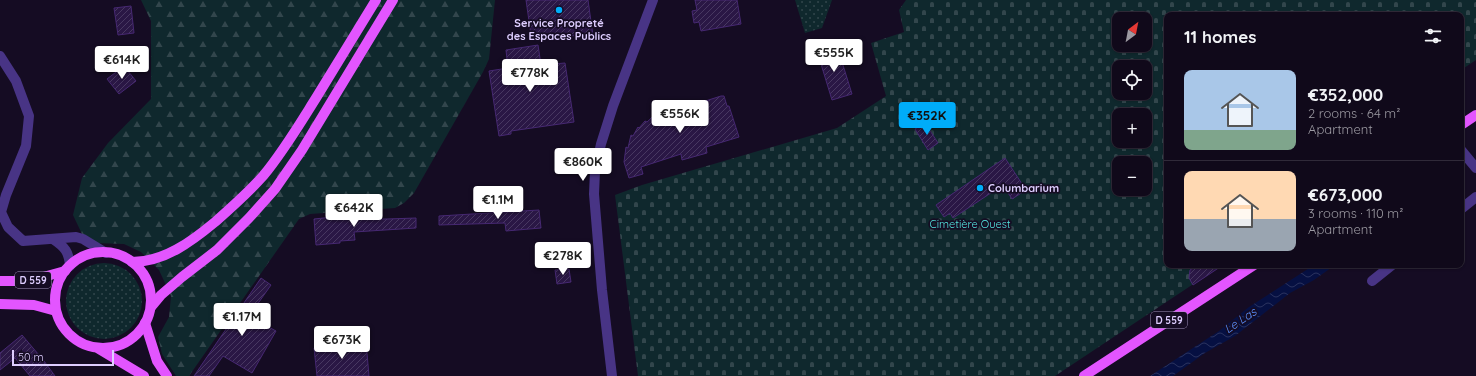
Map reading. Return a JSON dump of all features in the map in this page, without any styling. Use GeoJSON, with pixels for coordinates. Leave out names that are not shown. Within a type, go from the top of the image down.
{"type":"FeatureCollection","features":[{"type":"Feature","properties":{"kind":"main road"},"geometry":{"type":"LineString","coordinates":[[132,262],[143,262],[157,258],[186,244],[203,232],[238,202],[258,181],[289,141],[376,0]]}},
{"type":"Feature","properties":{"kind":"main road"},"geometry":{"type":"LineString","coordinates":[[97,348],[109,348],[130,340],[139,332],[145,323],[151,307],[161,295],[217,250],[276,189],[302,150],[393,0]]}},
{"type":"Feature","properties":{"kind":"main road"},"geometry":{"type":"LineString","coordinates":[[1464,123],[1476,115]]}},
{"type":"Feature","properties":{"kind":"main road"},"geometry":{"type":"LineString","coordinates":[[144,376],[97,348],[83,344],[71,336],[62,325],[56,311],[55,297],[58,284],[67,269],[77,260],[96,253],[106,253],[120,256],[132,262],[141,271],[151,294],[151,307]]}},
{"type":"Feature","properties":{"kind":"main road","name":"D 559"},"geometry":{"type":"LineString","coordinates":[[1084,376],[1249,268]]}},
{"type":"Feature","properties":{"kind":"main road","name":"D 559"},"geometry":{"type":"LineString","coordinates":[[0,281],[29,281],[67,269]]}},
{"type":"Feature","properties":{"kind":"main road","name":"D 559"},"geometry":{"type":"LineString","coordinates":[[0,304],[34,305],[56,311]]}},
{"type":"Feature","properties":{"kind":"main road"},"geometry":{"type":"LineString","coordinates":[[145,323],[157,361],[167,376]]}},
{"type":"Feature","properties":{"kind":"street"},"geometry":{"type":"LineString","coordinates":[[612,376],[602,290],[594,194],[595,171],[601,144],[613,106],[653,0]]}},
{"type":"Feature","properties":{"kind":"street"},"geometry":{"type":"LineString","coordinates":[[0,56],[16,81],[29,116],[26,146],[6,195],[1,212],[8,227],[23,241],[76,237],[83,239],[106,253]]}},
{"type":"Feature","properties":{"kind":"street"},"geometry":{"type":"LineString","coordinates":[[1464,154],[1476,168]]}},
{"type":"Feature","properties":{"kind":"street"},"geometry":{"type":"LineString","coordinates":[[1464,207],[1476,197]]}},
{"type":"Feature","properties":{"kind":"street"},"geometry":{"type":"LineString","coordinates":[[53,239],[61,244],[69,255],[67,269]]}},
{"type":"Feature","properties":{"kind":"street"},"geometry":{"type":"LineString","coordinates":[[1372,281],[1388,268]]}},
{"type":"Feature","properties":{"kind":"green space"},"geometry":{"type":"Polygon","coordinates":[[[141,0],[495,0],[489,59],[414,193],[404,203],[395,208],[310,214],[299,219],[189,376],[176,376],[162,354],[158,337],[169,317],[171,296],[159,270],[141,252],[124,244],[95,243],[82,234],[73,215],[82,178],[108,143],[151,99],[151,21],[141,0]]]}},
{"type":"Feature","properties":{"kind":"green space"},"geometry":{"type":"Polygon","coordinates":[[[795,0],[832,0],[822,28],[805,33],[795,0]]]}},
{"type":"Feature","properties":{"kind":"green space","name":"Cimetière Ouest"},"geometry":{"type":"Polygon","coordinates":[[[906,0],[1476,0],[1476,60],[1464,68],[1464,12],[1164,12],[1164,268],[1216,269],[1055,376],[638,376],[615,195],[642,185],[837,128],[886,96],[871,43],[904,32],[899,10],[906,0]]]}},
{"type":"Feature","properties":{"kind":"green space"},"geometry":{"type":"Polygon","coordinates":[[[104,263],[118,266],[131,274],[139,287],[142,301],[139,315],[131,328],[118,336],[104,339],[90,336],[77,328],[69,315],[66,301],[69,287],[77,274],[90,266],[104,263]]]}},
{"type":"Feature","properties":{"kind":"water","name":"Le Las"},"geometry":{"type":"Polygon","coordinates":[[[1309,268],[1331,268],[1314,280],[1290,293],[1235,336],[1205,353],[1173,376],[1150,376],[1219,331],[1249,307],[1309,268]]]}},
{"type":"Feature","properties":{"kind":"building","name":"Service Propreté des Espaces Publics"},"geometry":{"type":"Polygon","coordinates":[[[526,0],[588,0],[593,36],[531,35],[526,0]]]}},
{"type":"Feature","properties":{"kind":"building"},"geometry":{"type":"Polygon","coordinates":[[[695,0],[737,0],[741,24],[701,31],[699,22],[694,23],[692,11],[697,10],[695,0]]]}},
{"type":"Feature","properties":{"kind":"building"},"geometry":{"type":"Polygon","coordinates":[[[131,6],[134,33],[118,35],[114,8],[131,6]]]}},
{"type":"Feature","properties":{"kind":"building"},"geometry":{"type":"Polygon","coordinates":[[[538,45],[541,65],[565,63],[574,122],[511,131],[511,134],[499,136],[489,71],[508,68],[506,50],[538,45]]]}},
{"type":"Feature","properties":{"kind":"building"},"geometry":{"type":"Polygon","coordinates":[[[837,46],[852,94],[832,100],[817,51],[837,46]]]}},
{"type":"Feature","properties":{"kind":"building"},"geometry":{"type":"Polygon","coordinates":[[[124,66],[136,81],[119,94],[107,79],[124,66]]]}},
{"type":"Feature","properties":{"kind":"building"},"geometry":{"type":"Polygon","coordinates":[[[724,96],[727,106],[729,106],[739,137],[706,147],[707,153],[682,160],[681,154],[641,167],[643,174],[629,178],[624,162],[626,147],[628,148],[631,135],[633,136],[638,127],[639,128],[645,121],[647,122],[666,104],[668,113],[724,96]]]}},
{"type":"Feature","properties":{"kind":"building"},"geometry":{"type":"Polygon","coordinates":[[[925,123],[938,143],[928,150],[915,129],[925,123]]]}},
{"type":"Feature","properties":{"kind":"building","name":"Columbarium"},"geometry":{"type":"Polygon","coordinates":[[[1005,158],[1026,190],[1012,199],[1003,185],[953,218],[950,213],[944,217],[936,205],[1005,158]]]}},
{"type":"Feature","properties":{"kind":"building"},"geometry":{"type":"Polygon","coordinates":[[[539,210],[541,228],[506,231],[505,223],[439,225],[439,216],[539,210]]]}},
{"type":"Feature","properties":{"kind":"building"},"geometry":{"type":"Polygon","coordinates":[[[353,215],[353,219],[416,218],[416,228],[354,232],[355,240],[316,245],[314,219],[353,215]]]}},
{"type":"Feature","properties":{"kind":"building"},"geometry":{"type":"Polygon","coordinates":[[[1193,268],[1218,268],[1193,285],[1189,278],[1190,270],[1193,268]]]}},
{"type":"Feature","properties":{"kind":"building"},"geometry":{"type":"Polygon","coordinates":[[[569,269],[571,282],[557,284],[555,270],[569,269]]]}},
{"type":"Feature","properties":{"kind":"building"},"geometry":{"type":"Polygon","coordinates":[[[261,278],[271,285],[252,312],[267,321],[265,325],[276,331],[252,373],[223,356],[209,376],[194,376],[261,278]]]}},
{"type":"Feature","properties":{"kind":"building"},"geometry":{"type":"Polygon","coordinates":[[[22,335],[55,376],[30,376],[15,358],[0,370],[0,353],[22,335]]]}},
{"type":"Feature","properties":{"kind":"building"},"geometry":{"type":"Polygon","coordinates":[[[366,342],[369,376],[317,376],[314,348],[366,342]]]}},
{"type":"Feature","properties":{"kind":"place","name":"Service Propreté des Espaces Publics"},"geometry":{"type":"Point","coordinates":[559,10]}},
{"type":"Feature","properties":{"kind":"place","name":"Columbarium"},"geometry":{"type":"Point","coordinates":[980,188]}}]}
